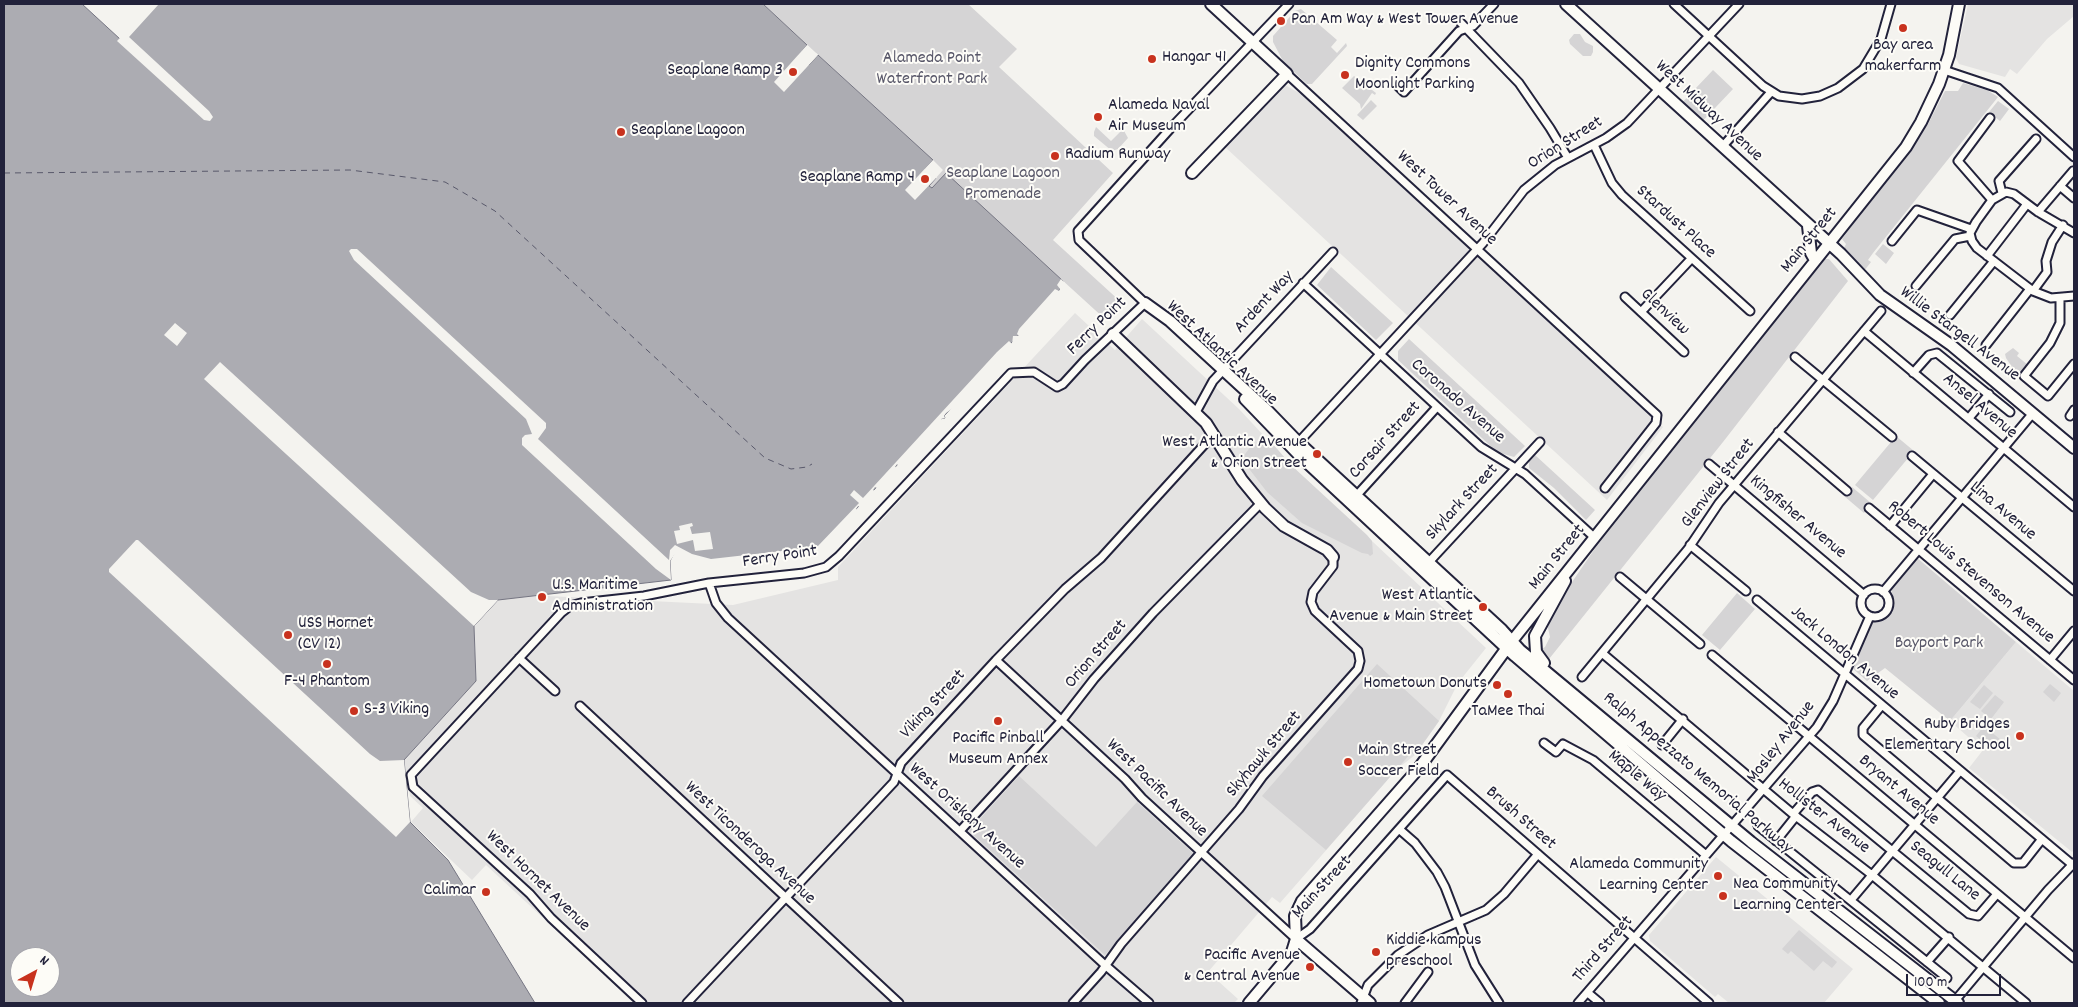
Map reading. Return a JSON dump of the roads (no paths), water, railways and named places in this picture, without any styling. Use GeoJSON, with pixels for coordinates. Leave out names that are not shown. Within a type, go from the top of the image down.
{"type":"FeatureCollection","features":[{"type":"Feature","properties":{"kind":"street","name":"West Tower Avenue"},"geometry":{"type":"LineString","coordinates":[[1211,4],[1653,410],[1658,418],[1604,488]]}},
{"type":"Feature","properties":{"kind":"street"},"geometry":{"type":"LineString","coordinates":[[1145,303],[1079,240],[1078,230],[1289,4]]}},
{"type":"Feature","properties":{"kind":"street"},"geometry":{"type":"LineString","coordinates":[[1464,26],[1474,26],[1494,4]]}},
{"type":"Feature","properties":{"kind":"street","name":"West Midway Avenue"},"geometry":{"type":"LineString","coordinates":[[1566,4],[1808,226],[1829,243]]}},
{"type":"Feature","properties":{"kind":"street"},"geometry":{"type":"LineString","coordinates":[[1674,4],[1771,92],[1790,98],[1802,99],[1820,96],[1838,88],[1863,69],[1882,39],[1891,4]]}},
{"type":"Feature","properties":{"kind":"street","name":"Orion Street"},"geometry":{"type":"LineString","coordinates":[[1295,445],[1478,249],[1524,190],[1543,174],[1568,158],[1594,145],[1627,123],[1739,4]]}},
{"type":"Feature","properties":{"kind":"street","name":"Main Street"},"geometry":{"type":"LineString","coordinates":[[1296,940],[1296,916],[1302,901],[1419,768],[1509,644],[1906,147],[1928,110],[1944,70],[1959,4]]}},
{"type":"Feature","properties":{"kind":"street"},"geometry":{"type":"LineString","coordinates":[[1396,85],[1404,92],[1464,26]]}},
{"type":"Feature","properties":{"kind":"street"},"geometry":{"type":"LineString","coordinates":[[1464,26],[1519,83],[1568,158]]}},
{"type":"Feature","properties":{"kind":"street"},"geometry":{"type":"LineString","coordinates":[[1944,70],[1998,88],[2074,157]]}},
{"type":"Feature","properties":{"kind":"street"},"geometry":{"type":"LineString","coordinates":[[1192,173],[1287,74]]}},
{"type":"Feature","properties":{"kind":"street"},"geometry":{"type":"LineString","coordinates":[[1722,147],[1771,92]]}},
{"type":"Feature","properties":{"kind":"street"},"geometry":{"type":"LineString","coordinates":[[1990,118],[1958,161],[1992,200]]}},
{"type":"Feature","properties":{"kind":"street"},"geometry":{"type":"LineString","coordinates":[[2002,193],[1999,181],[2036,139]]}},
{"type":"Feature","properties":{"kind":"street","name":"Stardust Place"},"geometry":{"type":"LineString","coordinates":[[1594,145],[1616,189],[1750,311]]}},
{"type":"Feature","properties":{"kind":"street"},"geometry":{"type":"LineString","coordinates":[[2038,212],[2073,171]]}},
{"type":"Feature","properties":{"kind":"street"},"geometry":{"type":"LineString","coordinates":[[2060,186],[2074,198]]}},
{"type":"Feature","properties":{"kind":"street"},"geometry":{"type":"LineString","coordinates":[[1916,286],[1955,239],[1971,233],[1992,200],[2002,193],[2010,192],[2038,212],[2074,233]]}},
{"type":"Feature","properties":{"kind":"street"},"geometry":{"type":"LineString","coordinates":[[1987,256],[2027,204]]}},
{"type":"Feature","properties":{"kind":"street"},"geometry":{"type":"LineString","coordinates":[[1892,240],[1917,210],[1971,233]]}},
{"type":"Feature","properties":{"kind":"street"},"geometry":{"type":"LineString","coordinates":[[1986,345],[2048,272],[2046,261],[2052,242],[2063,225]]}},
{"type":"Feature","properties":{"kind":"street"},"geometry":{"type":"LineString","coordinates":[[1808,226],[1811,254],[1815,260]]}},
{"type":"Feature","properties":{"kind":"street"},"geometry":{"type":"LineString","coordinates":[[1971,233],[1974,244],[2032,290],[2051,298],[2060,299],[2074,296]]}},
{"type":"Feature","properties":{"kind":"street","name":"Willie Stargell Avenue"},"geometry":{"type":"LineString","coordinates":[[1829,243],[1880,295],[1951,344],[2074,448]]}},
{"type":"Feature","properties":{"kind":"street","name":"Ardent Way"},"geometry":{"type":"LineString","coordinates":[[1196,412],[1221,372],[1333,252]]}},
{"type":"Feature","properties":{"kind":"street"},"geometry":{"type":"LineString","coordinates":[[1641,312],[1691,259]]}},
{"type":"Feature","properties":{"kind":"street"},"geometry":{"type":"LineString","coordinates":[[1950,314],[1994,261]]}},
{"type":"Feature","properties":{"kind":"street","name":"Coronado Avenue"},"geometry":{"type":"LineString","coordinates":[[1303,283],[1481,447],[1515,468],[1595,538]]}},
{"type":"Feature","properties":{"kind":"street","name":"Glenview"},"geometry":{"type":"LineString","coordinates":[[1625,297],[1684,352]]}},
{"type":"Feature","properties":{"kind":"street"},"geometry":{"type":"LineString","coordinates":[[2060,299],[2060,323],[2050,343],[2024,376],[2048,396],[2074,364]]}},
{"type":"Feature","properties":{"kind":"street","name":"Ferry Point"},"geometry":{"type":"LineString","coordinates":[[411,783],[411,775],[414,771],[570,606],[581,602],[644,596],[709,583],[780,577],[819,570],[828,566],[1006,376],[1015,372],[1034,372],[1052,384],[1060,386],[1145,303]]}},
{"type":"Feature","properties":{"kind":"street","name":"West Atlantic Avenue"},"geometry":{"type":"LineString","coordinates":[[1145,303],[1158,319],[1221,372],[1295,445],[1509,644]]}},
{"type":"Feature","properties":{"kind":"street","name":"Glenview Street"},"geometry":{"type":"LineString","coordinates":[[1582,677],[1690,545],[1719,503],[1881,310]]}},
{"type":"Feature","properties":{"kind":"street","name":"Ansel Avenue"},"geometry":{"type":"LineString","coordinates":[[1864,331],[2074,507]]}},
{"type":"Feature","properties":{"kind":"street"},"geometry":{"type":"LineString","coordinates":[[1113,334],[1196,412],[1214,434],[1260,504],[1284,526],[1327,550],[1333,557]]}},
{"type":"Feature","properties":{"kind":"street"},"geometry":{"type":"LineString","coordinates":[[1913,373],[1929,355],[1937,352],[2010,412]]}},
{"type":"Feature","properties":{"kind":"street"},"geometry":{"type":"LineString","coordinates":[[1795,357],[1892,437]]}},
{"type":"Feature","properties":{"kind":"street"},"geometry":{"type":"LineString","coordinates":[[1969,418],[1989,394]]}},
{"type":"Feature","properties":{"kind":"street","name":"Corsair Street"},"geometry":{"type":"LineString","coordinates":[[1357,495],[1437,407]]}},
{"type":"Feature","properties":{"kind":"street"},"geometry":{"type":"LineString","coordinates":[[1883,592],[2033,413]]}},
{"type":"Feature","properties":{"kind":"street"},"geometry":{"type":"LineString","coordinates":[[1778,432],[1847,491]]}},
{"type":"Feature","properties":{"kind":"street","name":"Viking Street"},"geometry":{"type":"LineString","coordinates":[[687,1003],[894,782],[900,763],[1065,589],[1101,558],[1214,434]]}},
{"type":"Feature","properties":{"kind":"street","name":"Skylark Street"},"geometry":{"type":"LineString","coordinates":[[1429,562],[1540,442]]}},
{"type":"Feature","properties":{"kind":"street","name":"West Atlantic Avenue"},"geometry":{"type":"LineString","coordinates":[[1295,445],[1357,495],[1429,562],[1509,644]]}},
{"type":"Feature","properties":{"kind":"street","name":"Lina Avenue"},"geometry":{"type":"LineString","coordinates":[[1912,456],[2074,591]]}},
{"type":"Feature","properties":{"kind":"street","name":"Kingfisher Avenue"},"geometry":{"type":"LineString","coordinates":[[1709,464],[1864,595]]}},
{"type":"Feature","properties":{"kind":"street"},"geometry":{"type":"LineString","coordinates":[[1890,526],[1933,474]]}},
{"type":"Feature","properties":{"kind":"street","name":"Orion Street"},"geometry":{"type":"LineString","coordinates":[[960,830],[1062,720],[1094,679],[1137,631],[1260,504]]}},
{"type":"Feature","properties":{"kind":"street","name":"Robert Louis Stevenson Avenue"},"geometry":{"type":"LineString","coordinates":[[1869,508],[2074,680]]}},
{"type":"Feature","properties":{"kind":"street"},"geometry":{"type":"LineString","coordinates":[[1690,545],[1746,591]]}},
{"type":"Feature","properties":{"kind":"street","name":"Skyhawk Street"},"geometry":{"type":"LineString","coordinates":[[1073,1003],[1239,809],[1263,776],[1358,669],[1360,660],[1358,651],[1315,611],[1311,602],[1313,592],[1333,566],[1333,557]]}},
{"type":"Feature","properties":{"kind":"street"},"geometry":{"type":"LineString","coordinates":[[1571,568],[1554,603],[1537,629],[1534,641],[1536,652],[1542,662],[1606,716],[1608,722]]}},
{"type":"Feature","properties":{"kind":"street"},"geometry":{"type":"LineString","coordinates":[[1620,577],[1700,644]]}},
{"type":"Feature","properties":{"kind":"street","name":"West Oriskany Avenue"},"geometry":{"type":"LineString","coordinates":[[709,583],[712,596],[721,611],[1105,965],[1149,1003]]}},
{"type":"Feature","properties":{"kind":"street"},"geometry":{"type":"LineString","coordinates":[[1874,590],[1883,592],[1889,600],[1887,612],[1880,617],[1870,616],[1862,607],[1864,595],[1874,590]]}},
{"type":"Feature","properties":{"kind":"street","name":"Jack London Avenue"},"geometry":{"type":"LineString","coordinates":[[1757,600],[2074,864]]}},
{"type":"Feature","properties":{"kind":"street","name":"Mosley Avenue"},"geometry":{"type":"LineString","coordinates":[[1733,826],[1810,736],[1833,701],[1870,616]]}},
{"type":"Feature","properties":{"kind":"street"},"geometry":{"type":"LineString","coordinates":[[2050,660],[2074,632]]}},
{"type":"Feature","properties":{"kind":"street","name":"Ralph Appezzato Memorial Parkway"},"geometry":{"type":"LineString","coordinates":[[1509,644],[1608,722],[1733,826],[1955,1002]]}},
{"type":"Feature","properties":{"kind":"street","name":"Ralph Appezzato Memorial Parkway"},"geometry":{"type":"LineString","coordinates":[[1509,644],[1724,835],[1939,1003]]}},
{"type":"Feature","properties":{"kind":"street","name":"Hollister Avenue"},"geometry":{"type":"LineString","coordinates":[[1602,653],[1764,790],[1949,937],[2026,1003]]}},
{"type":"Feature","properties":{"kind":"street","name":"Bryant Avenue"},"geometry":{"type":"LineString","coordinates":[[1712,655],[2074,958]]}},
{"type":"Feature","properties":{"kind":"street"},"geometry":{"type":"LineString","coordinates":[[519,658],[555,691]]}},
{"type":"Feature","properties":{"kind":"street","name":"West Pacific Avenue"},"geometry":{"type":"LineString","coordinates":[[996,660],[1296,940]]}},
{"type":"Feature","properties":{"kind":"street"},"geometry":{"type":"LineString","coordinates":[[1882,705],[1863,728],[1862,733],[1937,798],[2016,864],[2023,863],[2042,839]]}},
{"type":"Feature","properties":{"kind":"street","name":"West Ticonderoga Avenue"},"geometry":{"type":"LineString","coordinates":[[580,706],[785,899],[899,1003]]}},
{"type":"Feature","properties":{"kind":"street"},"geometry":{"type":"LineString","coordinates":[[1662,745],[1682,720]]}},
{"type":"Feature","properties":{"kind":"street","name":"Maple Way"},"geometry":{"type":"LineString","coordinates":[[1544,742],[1556,752],[1563,744],[1593,760],[1706,855]]}},
{"type":"Feature","properties":{"kind":"street"},"geometry":{"type":"LineString","coordinates":[[1851,900],[1960,771]]}},
{"type":"Feature","properties":{"kind":"street","name":"Main Street"},"geometry":{"type":"LineString","coordinates":[[1296,940],[1310,929],[1446,775]]}},
{"type":"Feature","properties":{"kind":"street","name":"Brush Street"},"geometry":{"type":"LineString","coordinates":[[1446,775],[1709,1003]]}},
{"type":"Feature","properties":{"kind":"street","name":"West Hornet Avenue"},"geometry":{"type":"LineString","coordinates":[[411,783],[642,1003]]}},
{"type":"Feature","properties":{"kind":"street"},"geometry":{"type":"LineString","coordinates":[[1776,841],[1812,792],[1818,790],[1893,851]]}},
{"type":"Feature","properties":{"kind":"street","name":"Third Street"},"geometry":{"type":"LineString","coordinates":[[1578,1003],[1733,826]]}},
{"type":"Feature","properties":{"kind":"street"},"geometry":{"type":"LineString","coordinates":[[1758,826],[1947,978]]}},
{"type":"Feature","properties":{"kind":"street"},"geometry":{"type":"LineString","coordinates":[[1399,829],[1415,843],[1446,887],[1475,965],[1499,1003]]}},
{"type":"Feature","properties":{"kind":"street","name":"Seagull Lane"},"geometry":{"type":"LineString","coordinates":[[1893,851],[1969,914],[1978,916],[1997,894]]}},
{"type":"Feature","properties":{"kind":"street"},"geometry":{"type":"LineString","coordinates":[[1365,1001],[1368,985],[1398,955],[1428,935],[1486,910],[1538,854]]}},
{"type":"Feature","properties":{"kind":"street"},"geometry":{"type":"LineString","coordinates":[[1955,1002],[2074,864]]}},
{"type":"Feature","properties":{"kind":"street"},"geometry":{"type":"LineString","coordinates":[[1927,962],[1949,937]]}},
{"type":"Feature","properties":{"kind":"street"},"geometry":{"type":"LineString","coordinates":[[1249,1003],[1292,952],[1296,940],[1365,1001]]}},
{"type":"Feature","properties":{"kind":"street"},"geometry":{"type":"LineString","coordinates":[[1406,1003],[1428,972]]}},
{"type":"Feature","properties":{"kind":"street"},"geometry":{"type":"LineString","coordinates":[[1588,993],[1600,1003]]}},
{"type":"Feature","properties":{"kind":"place","name":"Pan Am Way & West Tower Avenue"},"geometry":{"type":"Point","coordinates":[1281,21]}},
{"type":"Feature","properties":{"kind":"place","name":"Bay area makerfarm"},"geometry":{"type":"Point","coordinates":[1903,28]}},
{"type":"Feature","properties":{"kind":"place","name":"Hangar 41"},"geometry":{"type":"Point","coordinates":[1152,59]}},
{"type":"Feature","properties":{"kind":"place","name":"Seaplane Ramp 3"},"geometry":{"type":"Point","coordinates":[793,72]}},
{"type":"Feature","properties":{"kind":"place","name":"Dignity Commons Moonlight Parking"},"geometry":{"type":"Point","coordinates":[1345,75]}},
{"type":"Feature","properties":{"kind":"place","name":"Alameda Naval Air Museum"},"geometry":{"type":"Point","coordinates":[1098,117]}},
{"type":"Feature","properties":{"kind":"place","name":"Seaplane Lagoon"},"geometry":{"type":"Point","coordinates":[621,132]}},
{"type":"Feature","properties":{"kind":"place","name":"Radium Runway"},"geometry":{"type":"Point","coordinates":[1055,156]}},
{"type":"Feature","properties":{"kind":"place","name":"Seaplane Ramp 4"},"geometry":{"type":"Point","coordinates":[925,179]}},
{"type":"Feature","properties":{"kind":"place","name":"West Atlantic Avenue & Orion Street"},"geometry":{"type":"Point","coordinates":[1317,454]}},
{"type":"Feature","properties":{"kind":"place","name":"U.S. Maritime Administration"},"geometry":{"type":"Point","coordinates":[542,597]}},
{"type":"Feature","properties":{"kind":"place","name":"West Atlantic Avenue & Main Street"},"geometry":{"type":"Point","coordinates":[1483,607]}},
{"type":"Feature","properties":{"kind":"place","name":"USS Hornet (CV 12)"},"geometry":{"type":"Point","coordinates":[288,635]}},
{"type":"Feature","properties":{"kind":"place","name":"F-4 Phantom"},"geometry":{"type":"Point","coordinates":[327,664]}},
{"type":"Feature","properties":{"kind":"place","name":"Hometown Donuts"},"geometry":{"type":"Point","coordinates":[1497,685]}},
{"type":"Feature","properties":{"kind":"place","name":"TaMee Thai"},"geometry":{"type":"Point","coordinates":[1508,694]}},
{"type":"Feature","properties":{"kind":"place","name":"S-3 Viking"},"geometry":{"type":"Point","coordinates":[354,711]}},
{"type":"Feature","properties":{"kind":"place","name":"Pacific Pinball Museum Annex"},"geometry":{"type":"Point","coordinates":[998,721]}},
{"type":"Feature","properties":{"kind":"place","name":"Ruby Bridges Elementary School"},"geometry":{"type":"Point","coordinates":[2020,736]}},
{"type":"Feature","properties":{"kind":"place","name":"Main Street Soccer Field"},"geometry":{"type":"Point","coordinates":[1348,762]}},
{"type":"Feature","properties":{"kind":"place","name":"Alameda Community Learning Center"},"geometry":{"type":"Point","coordinates":[1718,876]}},
{"type":"Feature","properties":{"kind":"place","name":"Calimar"},"geometry":{"type":"Point","coordinates":[486,892]}},
{"type":"Feature","properties":{"kind":"place","name":"Nea Community Learning Center"},"geometry":{"type":"Point","coordinates":[1723,896]}},
{"type":"Feature","properties":{"kind":"place","name":"Kiddie kampus preschool"},"geometry":{"type":"Point","coordinates":[1376,952]}},
{"type":"Feature","properties":{"kind":"place","name":"Pacific Avenue & Central Avenue"},"geometry":{"type":"Point","coordinates":[1310,967]}},
{"type":"Feature","properties":{"kind":"park label","name":"Alameda Point Waterfront Park"},"geometry":{"type":"Point","coordinates":[932,70]}},
{"type":"Feature","properties":{"kind":"park label","name":"Seaplane Lagoon Promenade"},"geometry":{"type":"Point","coordinates":[1003,185]}},
{"type":"Feature","properties":{"kind":"park label","name":"Bayport Park"},"geometry":{"type":"Point","coordinates":[1939,645]}}]}
